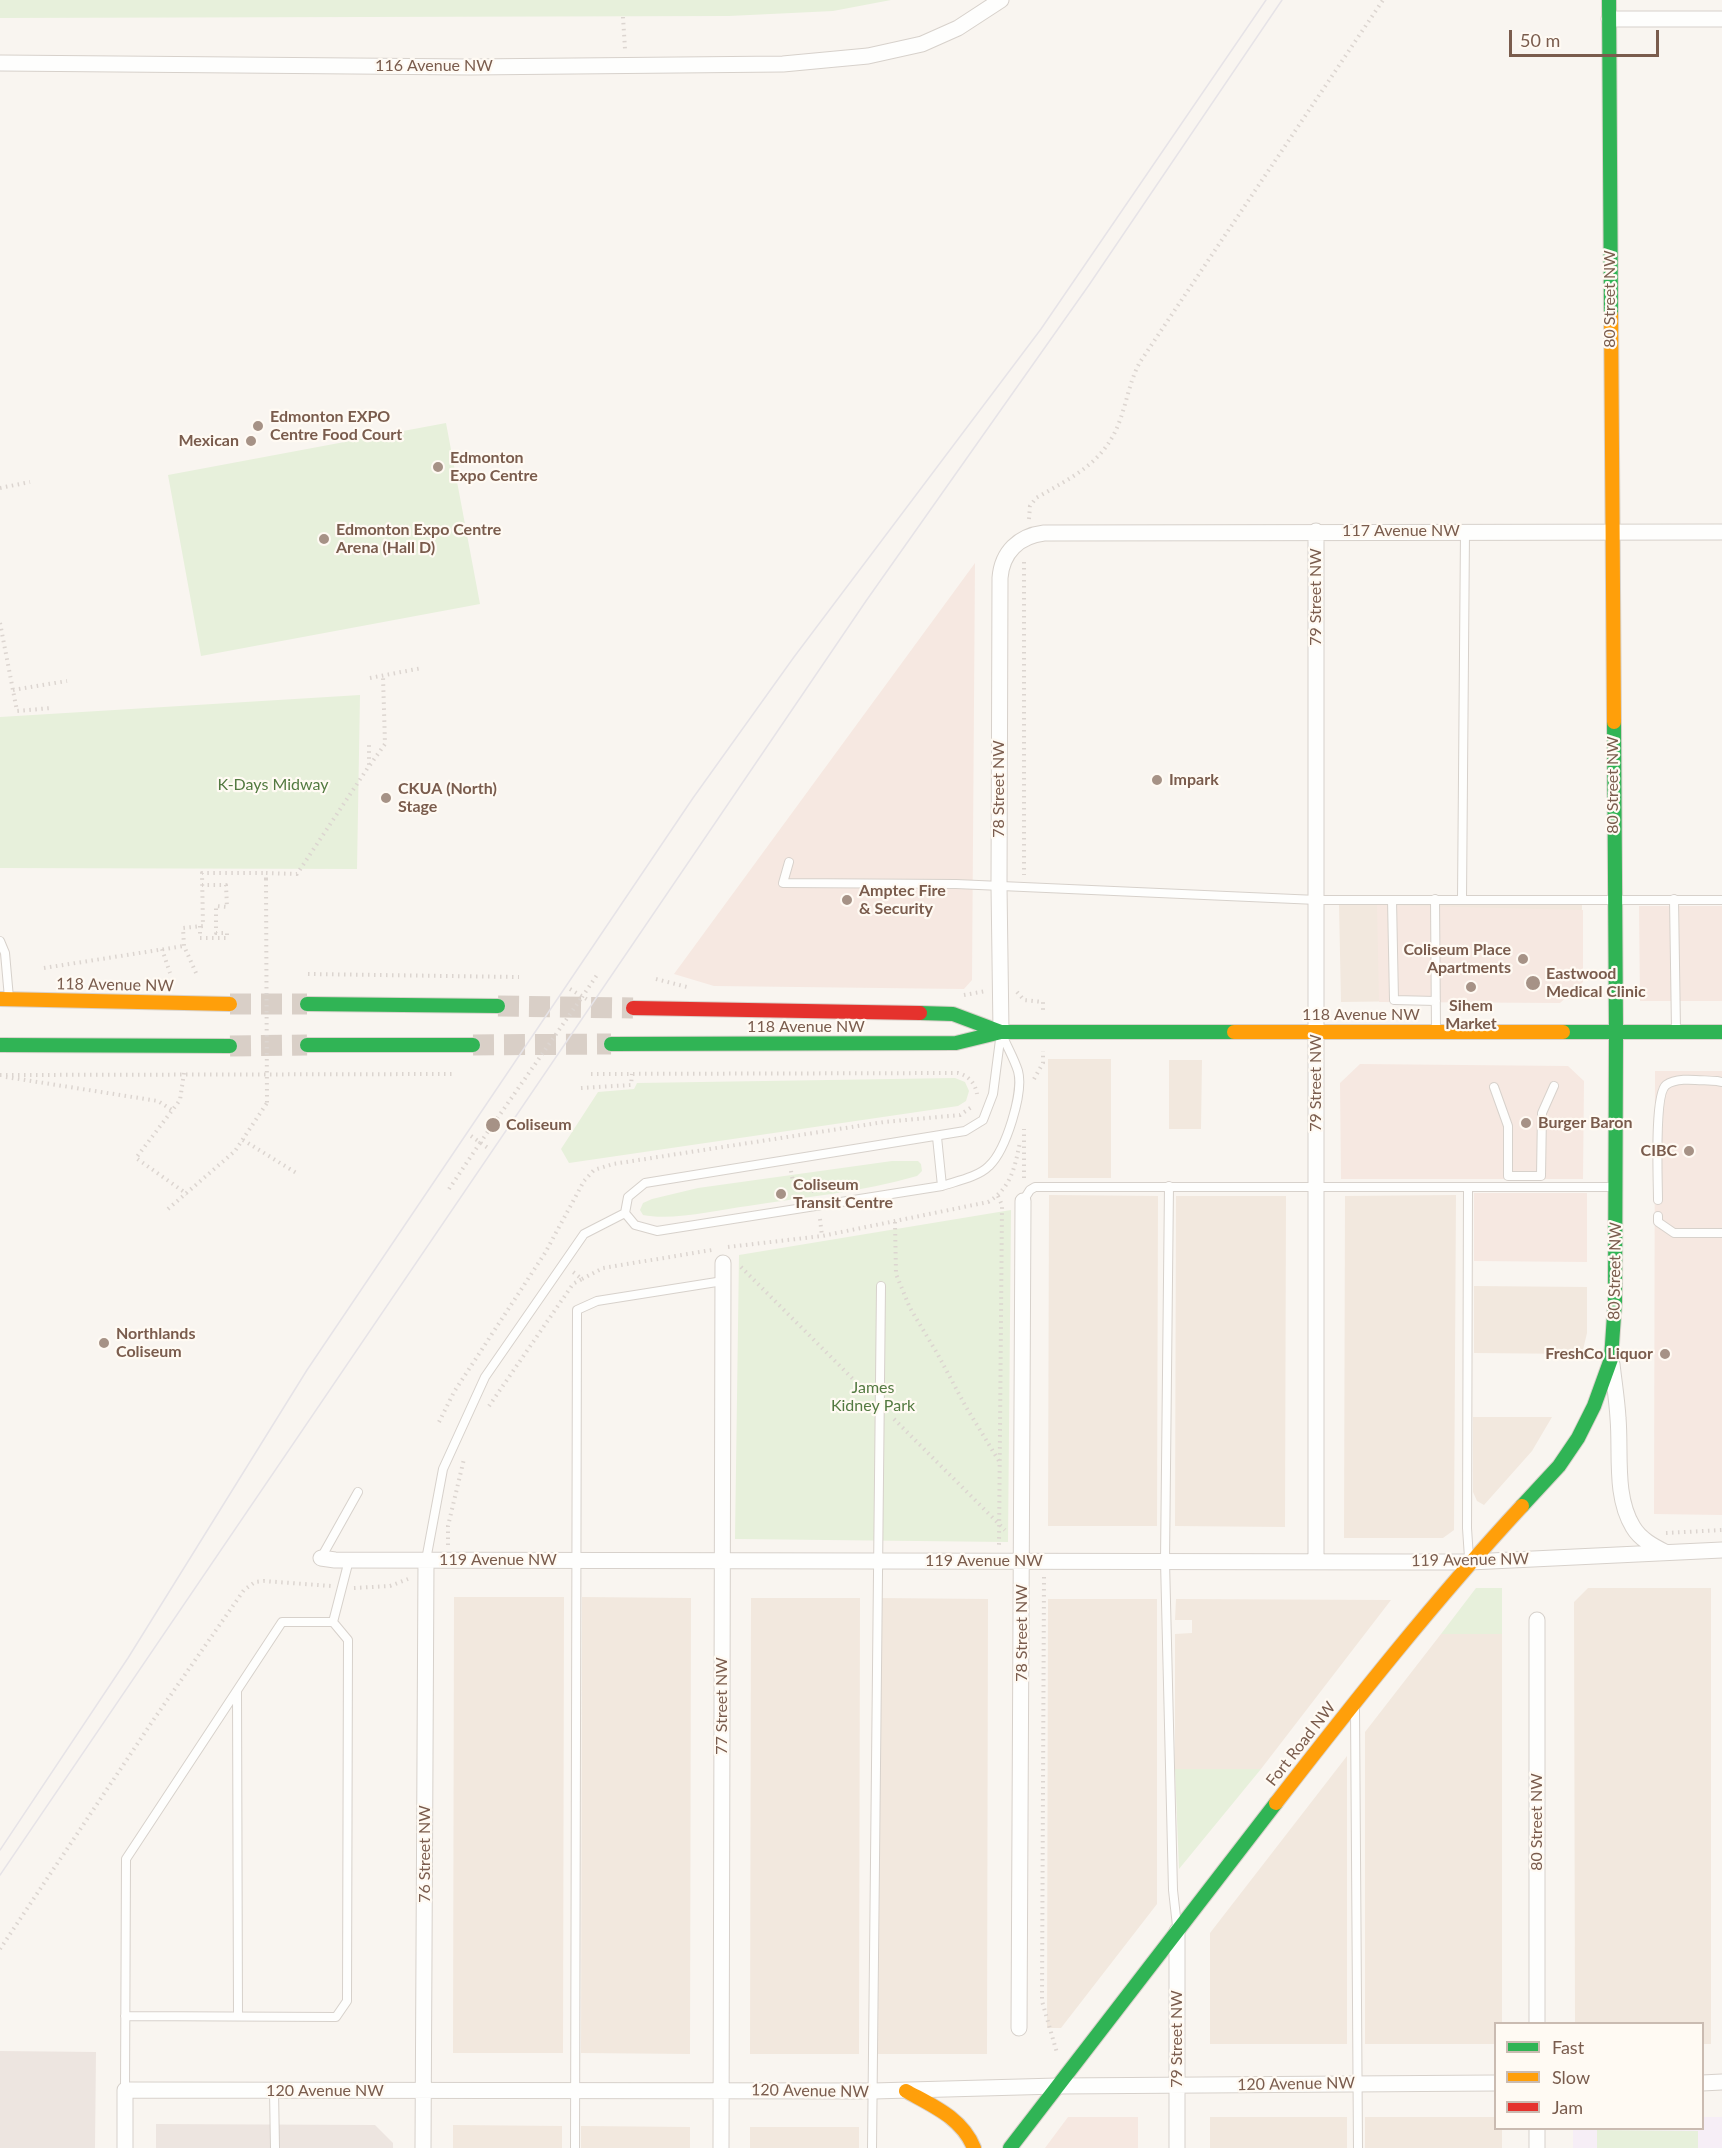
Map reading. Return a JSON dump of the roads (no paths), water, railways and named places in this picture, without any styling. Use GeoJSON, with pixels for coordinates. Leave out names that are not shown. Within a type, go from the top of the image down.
{"type":"FeatureCollection","features":[{"type":"Feature","properties":{"kind":"street","name":"116 Avenue NW"},"geometry":{"type":"LineString","coordinates":[[0,63],[470,67],[783,64],[868,57],[914,46],[958,28],[1001,0]]}},
{"type":"Feature","properties":{"kind":"street","name":"80 Street NW"},"geometry":{"type":"LineString","coordinates":[[1609,0],[1616,1032],[1615,1301],[1611,1359],[1618,1418],[1621,1479],[1626,1511],[1640,1536],[1665,1552]]}},
{"type":"Feature","properties":{"kind":"street"},"geometry":{"type":"LineString","coordinates":[[1609,19],[1722,19]]}},
{"type":"Feature","properties":{"kind":"street","name":"117 Avenue NW"},"geometry":{"type":"LineString","coordinates":[[1011,548],[1029,535],[1044,533],[1612,530],[1722,532]]}},
{"type":"Feature","properties":{"kind":"street","name":"79 Street NW"},"geometry":{"type":"LineString","coordinates":[[1316,531],[1316,1562]]}},
{"type":"Feature","properties":{"kind":"street","name":"78 Street NW"},"geometry":{"type":"LineString","coordinates":[[1001,1032],[1000,578],[1003,561],[1011,548]]}},
{"type":"Feature","properties":{"kind":"street","name":"118 Avenue NW"},"geometry":{"type":"LineString","coordinates":[[5,999],[230,1004]]}},
{"type":"Feature","properties":{"kind":"street"},"geometry":{"type":"LineString","coordinates":[[306,1005],[498,1006]]}},
{"type":"Feature","properties":{"kind":"street","name":"118 Avenue NW"},"geometry":{"type":"LineString","coordinates":[[633,1008],[952,1014],[1001,1032]]}},
{"type":"Feature","properties":{"kind":"street","name":"118 Avenue NW"},"geometry":{"type":"LineString","coordinates":[[611,1044],[956,1043],[1001,1032],[1722,1032]]}},
{"type":"Feature","properties":{"kind":"street"},"geometry":{"type":"LineString","coordinates":[[0,1045],[230,1046]]}},
{"type":"Feature","properties":{"kind":"street"},"geometry":{"type":"LineString","coordinates":[[307,1045],[473,1045]]}},
{"type":"Feature","properties":{"kind":"street","name":"78 Street NW"},"geometry":{"type":"LineString","coordinates":[[1019,2028],[1023,1201]]}},
{"type":"Feature","properties":{"kind":"street","name":"77 Street NW"},"geometry":{"type":"LineString","coordinates":[[721,2148],[723,1263]]}},
{"type":"Feature","properties":{"kind":"street","name":"Fort Road NW"},"geometry":{"type":"LineString","coordinates":[[1010,2148],[1355,1701],[1470,1562],[1559,1466],[1578,1438],[1594,1407],[1611,1359]]}},
{"type":"Feature","properties":{"kind":"street","name":"119 Avenue NW"},"geometry":{"type":"LineString","coordinates":[[321,1558],[349,1560],[1470,1562],[1722,1550]]}},
{"type":"Feature","properties":{"kind":"street","name":"76 Street NW"},"geometry":{"type":"LineString","coordinates":[[423,2148],[426,1560]]}},
{"type":"Feature","properties":{"kind":"street","name":"80 Street NW"},"geometry":{"type":"LineString","coordinates":[[1537,1620],[1537,2022]]}},
{"type":"Feature","properties":{"kind":"street","name":"79 Street NW"},"geometry":{"type":"LineString","coordinates":[[1177,1931],[1178,2148]]}},
{"type":"Feature","properties":{"kind":"street"},"geometry":{"type":"LineString","coordinates":[[1704,2083],[1722,2082]]}},
{"type":"Feature","properties":{"kind":"street","name":"120 Avenue NW"},"geometry":{"type":"LineString","coordinates":[[125,2090],[906,2091],[1057,2086],[1494,2083]]}},
{"type":"Feature","properties":{"kind":"street"},"geometry":{"type":"LineString","coordinates":[[125,2090],[125,2148]]}},
{"type":"Feature","properties":{"kind":"street"},"geometry":{"type":"LineString","coordinates":[[906,2091],[963,2126],[974,2148]]}},
{"type":"Feature","properties":{"kind":"street"},"geometry":{"type":"LineString","coordinates":[[1538,2130],[1538,2148]]}},
{"type":"Feature","properties":{"kind":"lane"},"geometry":{"type":"LineString","coordinates":[[1462,899],[1465,531]]}},
{"type":"Feature","properties":{"kind":"lane"},"geometry":{"type":"LineString","coordinates":[[789,862],[783,884],[999,886],[1317,900],[1722,900]]}},
{"type":"Feature","properties":{"kind":"lane"},"geometry":{"type":"LineString","coordinates":[[1435,899],[1436,1032]]}},
{"type":"Feature","properties":{"kind":"lane"},"geometry":{"type":"LineString","coordinates":[[1674,899],[1676,1032]]}},
{"type":"Feature","properties":{"kind":"lane"},"geometry":{"type":"LineString","coordinates":[[1392,900],[1394,1000],[1436,1002]]}},
{"type":"Feature","properties":{"kind":"lane"},"geometry":{"type":"LineString","coordinates":[[0,941],[5,953],[5,999]]}},
{"type":"Feature","properties":{"kind":"lane"},"geometry":{"type":"LineString","coordinates":[[625,1213],[628,1197],[645,1183],[965,1131],[983,1120],[993,1094],[1001,1032]]}},
{"type":"Feature","properties":{"kind":"lane"},"geometry":{"type":"LineString","coordinates":[[625,1213],[635,1225],[657,1231],[942,1186],[970,1177],[988,1167],[1002,1147],[1012,1124],[1019,1073],[1001,1032]]}},
{"type":"Feature","properties":{"kind":"lane"},"geometry":{"type":"LineString","coordinates":[[1658,1200],[1660,1093],[1665,1085],[1678,1081],[1722,1082]]}},
{"type":"Feature","properties":{"kind":"lane"},"geometry":{"type":"LineString","coordinates":[[1494,1087],[1508,1126],[1508,1176],[1541,1176],[1542,1113],[1554,1086]]}},
{"type":"Feature","properties":{"kind":"lane"},"geometry":{"type":"LineString","coordinates":[[936,1137],[942,1186]]}},
{"type":"Feature","properties":{"kind":"lane"},"geometry":{"type":"LineString","coordinates":[[1169,1186],[1165,1562],[1173,1890],[1177,1931]]}},
{"type":"Feature","properties":{"kind":"lane"},"geometry":{"type":"LineString","coordinates":[[1023,1201],[1030,1190],[1035,1187],[1616,1187]]}},
{"type":"Feature","properties":{"kind":"lane"},"geometry":{"type":"LineString","coordinates":[[1468,1188],[1467,1528],[1470,1562]]}},
{"type":"Feature","properties":{"kind":"lane"},"geometry":{"type":"LineString","coordinates":[[426,1560],[443,1469],[485,1377],[584,1234],[625,1213]]}},
{"type":"Feature","properties":{"kind":"lane"},"geometry":{"type":"LineString","coordinates":[[1658,1216],[1658,1222],[1674,1233],[1722,1233]]}},
{"type":"Feature","properties":{"kind":"lane"},"geometry":{"type":"LineString","coordinates":[[575,2148],[577,1310],[597,1301],[723,1281]]}},
{"type":"Feature","properties":{"kind":"lane"},"geometry":{"type":"LineString","coordinates":[[872,2148],[877,1561],[882,1286]]}},
{"type":"Feature","properties":{"kind":"lane","name":"119 Avenue NW"},"geometry":{"type":"LineString","coordinates":[[321,1558],[358,1492]]}},
{"type":"Feature","properties":{"kind":"lane"},"geometry":{"type":"LineString","coordinates":[[333,1622],[349,1560]]}},
{"type":"Feature","properties":{"kind":"lane"},"geometry":{"type":"LineString","coordinates":[[125,2090],[126,1859],[282,1622],[333,1622]]}},
{"type":"Feature","properties":{"kind":"lane"},"geometry":{"type":"LineString","coordinates":[[125,2016],[336,2017],[347,2001],[348,1640],[333,1622]]}},
{"type":"Feature","properties":{"kind":"lane"},"geometry":{"type":"LineString","coordinates":[[237,1689],[238,2016]]}},
{"type":"Feature","properties":{"kind":"lane"},"geometry":{"type":"LineString","coordinates":[[1355,1701],[1358,2148]]}},
{"type":"Feature","properties":{"kind":"lane"},"geometry":{"type":"LineString","coordinates":[[274,2091],[275,2148]]}},
{"type":"Feature","properties":{"kind":"tunnel"},"geometry":{"type":"LineString","coordinates":[[230,1004],[307,1004]]}},
{"type":"Feature","properties":{"kind":"tunnel"},"geometry":{"type":"LineString","coordinates":[[498,1006],[633,1008]]}},
{"type":"Feature","properties":{"kind":"tunnel"},"geometry":{"type":"LineString","coordinates":[[473,1045],[611,1044]]}},
{"type":"Feature","properties":{"kind":"tunnel"},"geometry":{"type":"LineString","coordinates":[[230,1046],[307,1045]]}},
{"type":"Feature","properties":{"kind":"tram line"},"geometry":{"type":"LineString","coordinates":[[0,1850],[128,1658],[307,1370],[693,798],[794,657],[1041,329],[1266,0]]}},
{"type":"Feature","properties":{"kind":"tram line"},"geometry":{"type":"LineString","coordinates":[[0,1875],[866,601],[1089,285],[1282,0]]}},
{"type":"Feature","properties":{"kind":"place","name":"Edmonton EXPO Centre Food Court"},"geometry":{"type":"Point","coordinates":[258,426]}},
{"type":"Feature","properties":{"kind":"place","name":"Mexican"},"geometry":{"type":"Point","coordinates":[251,441]}},
{"type":"Feature","properties":{"kind":"place","name":"Edmonton Expo Centre"},"geometry":{"type":"Point","coordinates":[438,467]}},
{"type":"Feature","properties":{"kind":"place","name":"Edmonton Expo Centre Arena (Hall D)"},"geometry":{"type":"Point","coordinates":[324,539]}},
{"type":"Feature","properties":{"kind":"place","name":"Impark"},"geometry":{"type":"Point","coordinates":[1157,780]}},
{"type":"Feature","properties":{"kind":"place","name":"CKUA (North) Stage"},"geometry":{"type":"Point","coordinates":[386,798]}},
{"type":"Feature","properties":{"kind":"place","name":"Amptec Fire & Security"},"geometry":{"type":"Point","coordinates":[847,900]}},
{"type":"Feature","properties":{"kind":"place","name":"Coliseum Place Apartments"},"geometry":{"type":"Point","coordinates":[1523,959]}},
{"type":"Feature","properties":{"kind":"place","name":"Eastwood Medical Clinic"},"geometry":{"type":"Point","coordinates":[1533,983]}},
{"type":"Feature","properties":{"kind":"place","name":"Sihem Market"},"geometry":{"type":"Point","coordinates":[1471,987]}},
{"type":"Feature","properties":{"kind":"place","name":"Burger Baron"},"geometry":{"type":"Point","coordinates":[1526,1123]}},
{"type":"Feature","properties":{"kind":"place","name":"Coliseum"},"geometry":{"type":"Point","coordinates":[493,1125]}},
{"type":"Feature","properties":{"kind":"place","name":"CIBC"},"geometry":{"type":"Point","coordinates":[1689,1151]}},
{"type":"Feature","properties":{"kind":"place","name":"Coliseum Transit Centre"},"geometry":{"type":"Point","coordinates":[781,1194]}},
{"type":"Feature","properties":{"kind":"place","name":"Northlands Coliseum"},"geometry":{"type":"Point","coordinates":[104,1343]}},
{"type":"Feature","properties":{"kind":"place","name":"FreshCo Liquor"},"geometry":{"type":"Point","coordinates":[1665,1354]}},
{"type":"Feature","properties":{"kind":"park label","name":"K-Days Midway"},"geometry":{"type":"Point","coordinates":[273,785]}},
{"type":"Feature","properties":{"kind":"park label","name":"James Kidney Park"},"geometry":{"type":"Point","coordinates":[873,1397]}}]}
